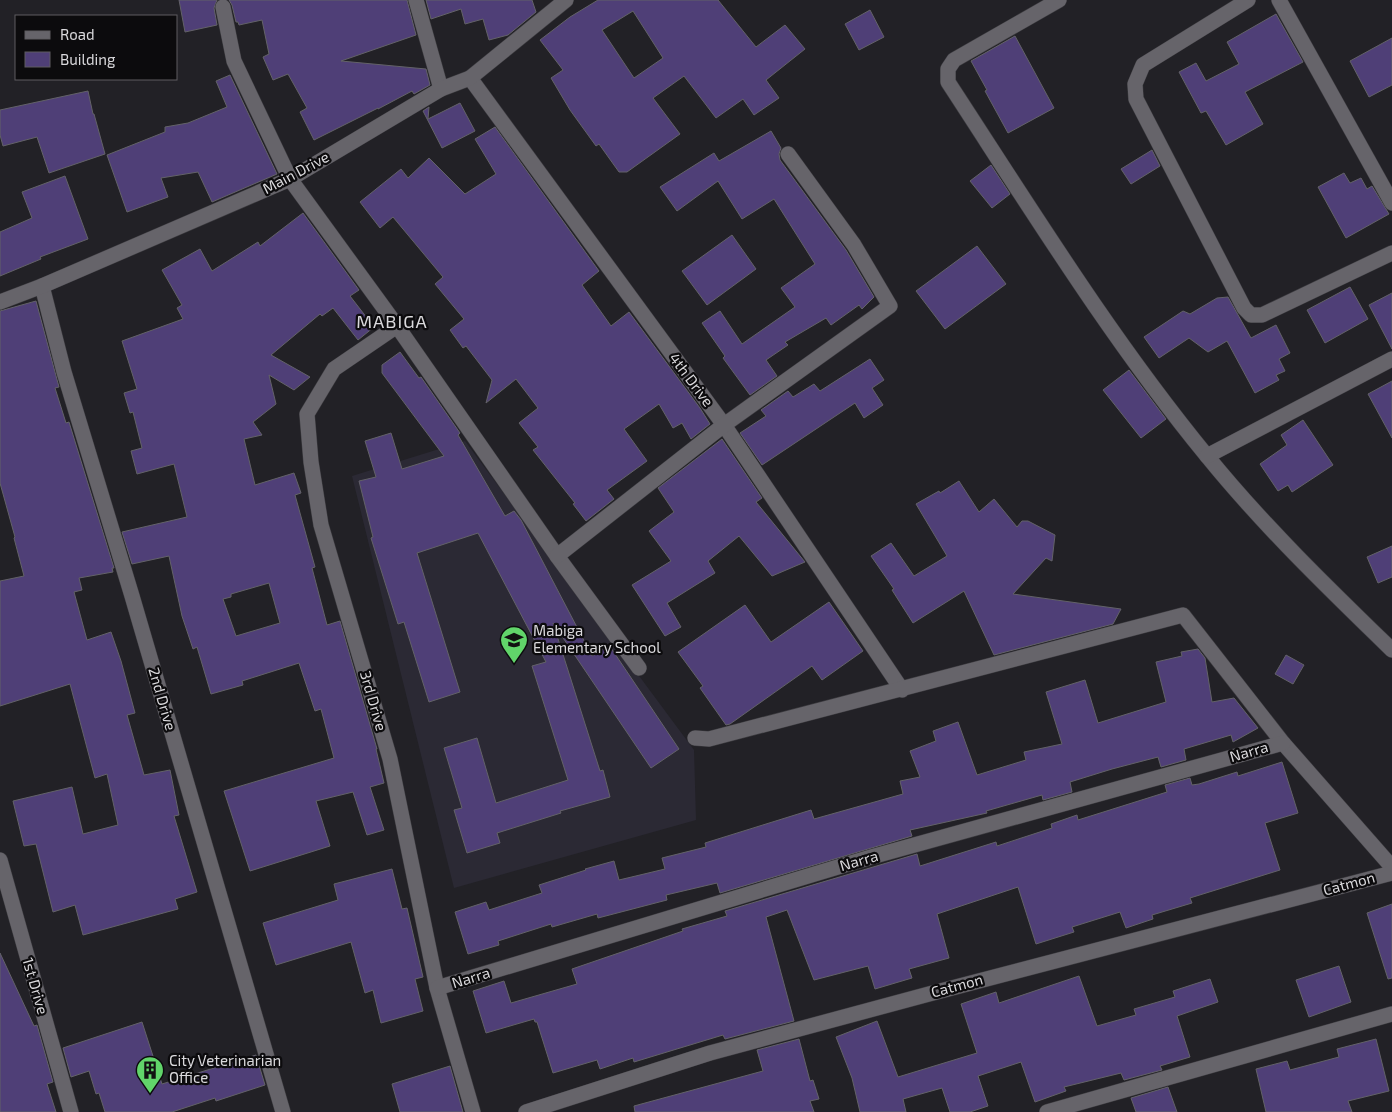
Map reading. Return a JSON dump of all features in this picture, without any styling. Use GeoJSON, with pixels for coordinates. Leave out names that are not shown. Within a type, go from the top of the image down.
{"type":"FeatureCollection","features":[{"type":"Feature","properties":{"kind":"street"},"geometry":{"type":"LineString","coordinates":[[416,0],[441,89]]}},
{"type":"Feature","properties":{"kind":"street","name":"Main Drive"},"geometry":{"type":"LineString","coordinates":[[0,302],[42,286],[290,179],[441,89],[470,78],[566,0]]}},
{"type":"Feature","properties":{"kind":"street"},"geometry":{"type":"LineString","coordinates":[[1059,0],[954,60],[948,69],[948,82],[1108,327],[1207,456],[1292,552],[1392,650]]}},
{"type":"Feature","properties":{"kind":"street"},"geometry":{"type":"LineString","coordinates":[[1248,0],[1143,65],[1135,84],[1136,98],[1244,308],[1251,315],[1262,315],[1392,253]]}},
{"type":"Feature","properties":{"kind":"street"},"geometry":{"type":"LineString","coordinates":[[1279,0],[1392,203]]}},
{"type":"Feature","properties":{"kind":"street"},"geometry":{"type":"LineString","coordinates":[[223,8],[234,61],[290,179],[397,326],[557,556],[639,668]]}},
{"type":"Feature","properties":{"kind":"street","name":"4th Drive"},"geometry":{"type":"LineString","coordinates":[[470,78],[724,425],[902,690]]}},
{"type":"Feature","properties":{"kind":"street"},"geometry":{"type":"LineString","coordinates":[[557,556],[724,425],[890,306],[854,245],[788,154]]}},
{"type":"Feature","properties":{"kind":"street","name":"2nd Drive"},"geometry":{"type":"LineString","coordinates":[[42,286],[64,372],[135,605],[283,1112]]}},
{"type":"Feature","properties":{"kind":"street","name":"3rd Drive"},"geometry":{"type":"LineString","coordinates":[[397,326],[334,369],[307,414],[311,462],[321,525],[390,759],[437,988],[473,1112]]}},
{"type":"Feature","properties":{"kind":"street"},"geometry":{"type":"LineString","coordinates":[[1207,456],[1392,359]]}},
{"type":"Feature","properties":{"kind":"street"},"geometry":{"type":"LineString","coordinates":[[695,738],[709,739],[1183,615],[1283,743],[1392,867]]}},
{"type":"Feature","properties":{"kind":"street","name":"Narra"},"geometry":{"type":"LineString","coordinates":[[437,988],[871,858],[1283,743]]}},
{"type":"Feature","properties":{"kind":"street","name":"1st Drive"},"geometry":{"type":"LineString","coordinates":[[0,860],[71,1112]]}},
{"type":"Feature","properties":{"kind":"street","name":"Catmon"},"geometry":{"type":"LineString","coordinates":[[526,1112],[739,1046],[929,994],[1392,873]]}},
{"type":"Feature","properties":{"kind":"street"},"geometry":{"type":"LineString","coordinates":[[1048,1112],[1392,1014]]}},
{"type":"Feature","properties":{"kind":"shaded area","name":"Mabiga Elementary School"},"geometry":{"type":"Polygon","coordinates":[[[465,441],[694,750],[696,820],[454,888],[352,476],[465,441]]]}},
{"type":"Feature","properties":{"kind":"building"},"geometry":{"type":"Polygon","coordinates":[[[179,0],[217,0],[214,8],[217,25],[185,32],[179,0]]]}},
{"type":"Feature","properties":{"kind":"building"},"geometry":{"type":"Polygon","coordinates":[[[229,0],[407,0],[416,35],[341,61],[426,69],[430,85],[414,94],[412,91],[314,140],[300,112],[307,108],[288,74],[273,80],[263,57],[269,54],[262,20],[239,25],[236,22],[229,0]]]}},
{"type":"Feature","properties":{"kind":"building"},"geometry":{"type":"Polygon","coordinates":[[[426,0],[532,0],[536,12],[508,35],[489,40],[483,19],[465,24],[461,9],[431,19],[426,0]]]}},
{"type":"Feature","properties":{"kind":"building"},"geometry":{"type":"Polygon","coordinates":[[[598,0],[718,0],[756,47],[785,25],[805,49],[766,80],[779,98],[754,115],[743,99],[716,118],[684,76],[653,98],[680,134],[627,172],[619,172],[599,144],[596,146],[570,110],[551,78],[563,70],[540,40],[570,17],[598,0]],[[633,11],[602,30],[634,78],[663,58],[633,11]]]}},
{"type":"Feature","properties":{"kind":"building"},"geometry":{"type":"Polygon","coordinates":[[[870,10],[884,37],[859,50],[845,24],[870,10]]]}},
{"type":"Feature","properties":{"kind":"building"},"geometry":{"type":"Polygon","coordinates":[[[1276,14],[1303,62],[1245,92],[1263,124],[1226,145],[1206,111],[1201,113],[1179,72],[1196,63],[1206,81],[1239,64],[1227,42],[1276,14]]]}},
{"type":"Feature","properties":{"kind":"building"},"geometry":{"type":"Polygon","coordinates":[[[1015,36],[1054,108],[1008,133],[971,61],[1015,36]]]}},
{"type":"Feature","properties":{"kind":"building"},"geometry":{"type":"Polygon","coordinates":[[[1392,38],[1392,85],[1369,97],[1350,61],[1392,38]]]}},
{"type":"Feature","properties":{"kind":"building"},"geometry":{"type":"Polygon","coordinates":[[[230,75],[277,174],[212,202],[198,172],[161,178],[168,197],[127,212],[107,155],[165,132],[165,127],[188,123],[227,107],[216,81],[230,75]]]}},
{"type":"Feature","properties":{"kind":"building"},"geometry":{"type":"Polygon","coordinates":[[[88,91],[105,154],[49,173],[37,137],[3,146],[0,135],[0,110],[88,91]]]}},
{"type":"Feature","properties":{"kind":"building"},"geometry":{"type":"Polygon","coordinates":[[[460,103],[475,131],[442,148],[423,111],[429,107],[428,119],[460,103]]]}},
{"type":"Feature","properties":{"kind":"building"},"geometry":{"type":"Polygon","coordinates":[[[495,127],[599,271],[582,285],[611,326],[629,312],[710,424],[691,439],[682,423],[673,428],[659,404],[624,429],[647,461],[607,490],[614,499],[586,521],[573,504],[575,503],[533,450],[538,447],[519,423],[538,408],[516,379],[486,403],[492,380],[466,346],[463,348],[450,330],[464,319],[435,284],[443,277],[393,217],[380,228],[360,202],[401,169],[408,178],[429,158],[465,194],[496,174],[475,139],[495,127]]]}},
{"type":"Feature","properties":{"kind":"building"},"geometry":{"type":"Polygon","coordinates":[[[771,131],[781,148],[780,160],[846,250],[874,297],[862,309],[859,305],[831,325],[826,318],[785,342],[788,345],[766,360],[777,376],[750,395],[723,358],[725,356],[702,323],[720,311],[742,344],[795,307],[781,288],[815,264],[774,199],[742,219],[718,181],[677,211],[660,187],[714,153],[719,161],[771,131]]]}},
{"type":"Feature","properties":{"kind":"building"},"geometry":{"type":"Polygon","coordinates":[[[1152,150],[1160,166],[1131,184],[1121,169],[1152,150]]]}},
{"type":"Feature","properties":{"kind":"building"},"geometry":{"type":"Polygon","coordinates":[[[991,165],[1010,194],[992,208],[970,181],[991,165]]]}},
{"type":"Feature","properties":{"kind":"building"},"geometry":{"type":"Polygon","coordinates":[[[1344,173],[1350,183],[1361,178],[1367,189],[1372,186],[1389,214],[1346,238],[1318,187],[1344,173]]]}},
{"type":"Feature","properties":{"kind":"building"},"geometry":{"type":"Polygon","coordinates":[[[65,176],[88,239],[40,257],[41,259],[0,276],[0,232],[32,218],[22,192],[65,176]]]}},
{"type":"Feature","properties":{"kind":"building"},"geometry":{"type":"Polygon","coordinates":[[[303,213],[359,290],[350,296],[374,327],[358,340],[333,308],[322,316],[320,314],[271,355],[310,377],[294,390],[269,375],[276,404],[253,422],[262,435],[244,439],[255,485],[294,473],[301,493],[295,495],[315,567],[312,568],[327,625],[340,621],[377,749],[384,783],[370,787],[384,830],[367,835],[353,792],[316,801],[330,846],[250,871],[224,791],[334,758],[321,709],[315,711],[299,663],[242,681],[243,685],[211,694],[197,647],[193,649],[182,616],[169,556],[132,564],[122,532],[187,517],[174,464],[137,474],[131,451],[142,448],[133,412],[130,413],[124,393],[137,389],[122,341],[183,319],[177,308],[182,305],[162,270],[200,249],[212,271],[258,242],[260,246],[303,213]],[[269,583],[231,594],[231,597],[223,599],[236,636],[280,623],[269,583]]]}},
{"type":"Feature","properties":{"kind":"building"},"geometry":{"type":"Polygon","coordinates":[[[732,235],[756,269],[707,305],[682,271],[732,235]]]}},
{"type":"Feature","properties":{"kind":"building"},"geometry":{"type":"Polygon","coordinates":[[[977,246],[1006,284],[945,329],[916,291],[977,246]]]}},
{"type":"Feature","properties":{"kind":"building"},"geometry":{"type":"Polygon","coordinates":[[[1350,287],[1368,319],[1325,343],[1307,310],[1350,287]]]}},
{"type":"Feature","properties":{"kind":"building"},"geometry":{"type":"Polygon","coordinates":[[[1392,293],[1392,349],[1369,305],[1392,293]]]}},
{"type":"Feature","properties":{"kind":"building"},"geometry":{"type":"Polygon","coordinates":[[[1228,297],[1251,338],[1276,325],[1290,353],[1279,359],[1285,371],[1276,375],[1279,380],[1255,393],[1227,341],[1208,352],[1189,338],[1159,358],[1144,337],[1183,311],[1190,314],[1217,298],[1228,297]]]}},
{"type":"Feature","properties":{"kind":"building"},"geometry":{"type":"Polygon","coordinates":[[[36,301],[59,387],[55,388],[66,423],[69,422],[114,568],[112,568],[113,572],[79,578],[82,590],[74,592],[87,640],[111,632],[135,713],[127,715],[144,775],[170,770],[179,815],[174,816],[197,892],[175,899],[178,909],[83,935],[75,905],[53,912],[36,844],[24,846],[13,801],[72,787],[83,834],[118,825],[107,774],[95,778],[70,684],[0,706],[0,581],[24,576],[0,483],[0,311],[36,301]]]}},
{"type":"Feature","properties":{"kind":"building"},"geometry":{"type":"Polygon","coordinates":[[[400,352],[419,378],[421,377],[460,433],[458,435],[505,516],[514,511],[521,520],[592,656],[609,645],[679,749],[651,768],[553,623],[600,771],[603,770],[610,797],[560,811],[561,813],[497,833],[500,843],[467,853],[454,810],[462,808],[444,748],[477,738],[496,803],[568,780],[532,666],[546,662],[478,533],[417,553],[460,692],[429,702],[404,622],[398,624],[371,538],[373,537],[359,481],[376,477],[365,441],[391,433],[402,469],[444,456],[382,373],[382,365],[400,352]]]}},
{"type":"Feature","properties":{"kind":"building"},"geometry":{"type":"Polygon","coordinates":[[[870,359],[884,380],[872,388],[883,405],[864,418],[855,403],[762,465],[740,433],[766,416],[761,410],[788,391],[793,397],[814,384],[820,391],[870,359]]]}},
{"type":"Feature","properties":{"kind":"building"},"geometry":{"type":"Polygon","coordinates":[[[1129,370],[1166,419],[1141,438],[1103,390],[1129,370]]]}},
{"type":"Feature","properties":{"kind":"building"},"geometry":{"type":"Polygon","coordinates":[[[1392,381],[1392,438],[1368,394],[1392,381]]]}},
{"type":"Feature","properties":{"kind":"building"},"geometry":{"type":"Polygon","coordinates":[[[1303,420],[1333,465],[1292,492],[1288,485],[1278,491],[1260,464],[1287,445],[1281,435],[1303,420]]]}},
{"type":"Feature","properties":{"kind":"building"},"geometry":{"type":"Polygon","coordinates":[[[722,439],[762,498],[756,502],[805,562],[772,576],[739,536],[708,561],[715,573],[667,603],[681,627],[665,636],[632,585],[671,561],[649,531],[674,512],[658,488],[722,439]]]}},
{"type":"Feature","properties":{"kind":"building"},"geometry":{"type":"Polygon","coordinates":[[[959,481],[979,512],[994,499],[1017,527],[1022,521],[1028,521],[1055,535],[1052,561],[1046,558],[1013,594],[1121,609],[1113,624],[994,655],[964,591],[913,623],[892,590],[894,589],[871,556],[891,543],[914,576],[947,556],[916,504],[939,491],[940,493],[959,481]]]}},
{"type":"Feature","properties":{"kind":"building"},"geometry":{"type":"Polygon","coordinates":[[[1392,546],[1392,577],[1378,583],[1367,557],[1392,546]]]}},
{"type":"Feature","properties":{"kind":"building"},"geometry":{"type":"Polygon","coordinates":[[[829,602],[863,651],[822,680],[812,666],[726,725],[700,688],[703,686],[678,652],[745,605],[771,642],[829,602]]]}},
{"type":"Feature","properties":{"kind":"building"},"geometry":{"type":"Polygon","coordinates":[[[1198,649],[1205,658],[1212,702],[1234,698],[1258,728],[1233,742],[1231,735],[1184,749],[1186,760],[1161,767],[1158,757],[1112,769],[1070,782],[1072,792],[1043,800],[1042,795],[986,811],[987,813],[910,830],[912,836],[720,893],[717,883],[666,895],[667,900],[598,918],[597,914],[552,927],[551,924],[498,941],[499,945],[468,954],[455,912],[486,902],[489,910],[542,893],[539,885],[614,861],[619,880],[665,869],[662,858],[706,847],[705,843],[811,810],[814,819],[903,794],[900,781],[920,777],[910,751],[936,741],[933,731],[958,722],[977,775],[1026,760],[1024,752],[1062,744],[1046,692],[1085,680],[1098,723],[1166,702],[1156,662],[1182,656],[1181,652],[1198,649]]]}},
{"type":"Feature","properties":{"kind":"building"},"geometry":{"type":"Polygon","coordinates":[[[1286,655],[1304,665],[1293,684],[1275,674],[1286,655]]]}},
{"type":"Feature","properties":{"kind":"building"},"geometry":{"type":"Polygon","coordinates":[[[1282,762],[1298,813],[1265,823],[1280,870],[1190,898],[1192,903],[1152,915],[1153,919],[1126,928],[1120,912],[1072,927],[1074,932],[1036,944],[1018,887],[937,914],[949,958],[909,969],[912,978],[875,989],[868,966],[814,980],[787,910],[766,917],[794,1021],[725,1039],[723,1035],[634,1062],[633,1058],[600,1069],[597,1060],[553,1073],[537,1022],[534,1019],[486,1033],[473,991],[504,981],[511,1003],[577,984],[572,969],[683,931],[682,929],[727,916],[725,911],[917,854],[920,866],[996,842],[997,846],[1052,828],[1051,824],[1077,815],[1078,820],[1167,792],[1165,785],[1190,778],[1192,785],[1199,784],[1237,772],[1238,776],[1282,762]]]}},
{"type":"Feature","properties":{"kind":"building"},"geometry":{"type":"Polygon","coordinates":[[[392,869],[402,909],[407,908],[423,977],[415,979],[423,1011],[381,1023],[373,990],[365,993],[351,942],[276,965],[263,923],[338,900],[334,884],[392,869]]]}},
{"type":"Feature","properties":{"kind":"building"},"geometry":{"type":"Polygon","coordinates":[[[1392,904],[1392,978],[1388,979],[1367,913],[1392,904]]]}},
{"type":"Feature","properties":{"kind":"building"},"geometry":{"type":"Polygon","coordinates":[[[0,953],[34,1026],[37,1025],[53,1082],[47,1084],[56,1112],[0,1112],[0,953]]]}},
{"type":"Feature","properties":{"kind":"building"},"geometry":{"type":"Polygon","coordinates":[[[1339,966],[1351,1002],[1309,1017],[1296,980],[1339,966]]]}},
{"type":"Feature","properties":{"kind":"building"},"geometry":{"type":"Polygon","coordinates":[[[1079,976],[1097,1026],[1136,1015],[1134,1009],[1175,997],[1173,991],[1210,979],[1218,1002],[1177,1016],[1190,1057],[1160,1066],[1162,1070],[1124,1080],[1121,1073],[1064,1087],[1066,1091],[1035,1102],[1021,1062],[978,1076],[988,1106],[970,1112],[950,1112],[942,1088],[903,1099],[906,1112],[860,1112],[852,1078],[836,1037],[877,1021],[898,1077],[977,1053],[961,1004],[996,992],[999,1003],[1079,976]]]}},
{"type":"Feature","properties":{"kind":"building"},"geometry":{"type":"Polygon","coordinates":[[[142,1022],[162,1084],[256,1055],[265,1085],[216,1101],[215,1098],[172,1112],[105,1112],[99,1093],[96,1094],[89,1071],[71,1077],[63,1048],[142,1022]]]}},
{"type":"Feature","properties":{"kind":"building"},"geometry":{"type":"Polygon","coordinates":[[[799,1039],[810,1081],[813,1080],[819,1099],[810,1101],[814,1112],[635,1112],[634,1106],[763,1071],[757,1050],[799,1039]]]}},
{"type":"Feature","properties":{"kind":"building"},"geometry":{"type":"Polygon","coordinates":[[[1376,1039],[1389,1091],[1348,1101],[1352,1112],[1266,1112],[1256,1069],[1287,1061],[1290,1070],[1339,1057],[1337,1049],[1376,1039]]]}},
{"type":"Feature","properties":{"kind":"building"},"geometry":{"type":"Polygon","coordinates":[[[450,1066],[463,1112],[400,1112],[392,1084],[450,1066]]]}},
{"type":"Feature","properties":{"kind":"building"},"geometry":{"type":"Polygon","coordinates":[[[1168,1087],[1177,1112],[1136,1112],[1131,1098],[1168,1087]]]}},
{"type":"Feature","properties":{"kind":"place","name":"Mabiga Elementary School"},"geometry":{"type":"Point","coordinates":[514,664]}},
{"type":"Feature","properties":{"kind":"place","name":"City Veterinarian Office"},"geometry":{"type":"Point","coordinates":[150,1094]}},
{"type":"Feature","properties":{"kind":"district","name":"MABIGA"},"geometry":{"type":"Point","coordinates":[392,322]}}]}
